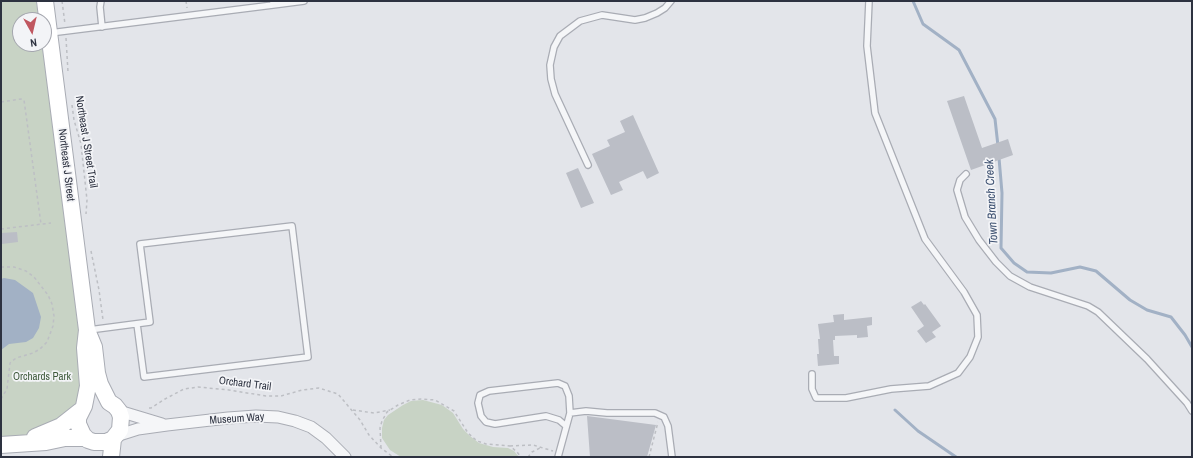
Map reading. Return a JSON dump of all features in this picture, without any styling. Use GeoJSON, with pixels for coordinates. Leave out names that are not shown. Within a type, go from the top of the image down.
{"type":"FeatureCollection","features":[{"type":"Feature","properties":{"kind":"street","name":"Northeast J Street"},"geometry":{"type":"LineString","coordinates":[[45,1],[46,12]]}},
{"type":"Feature","properties":{"kind":"street","name":"Northeast J Street"},"geometry":{"type":"LineString","coordinates":[[51,52],[87,330],[85,348],[88,386],[78,418],[78,424],[80,430],[93,446]]}},
{"type":"Feature","properties":{"kind":"street","name":"Northeast J Street"},"geometry":{"type":"LineString","coordinates":[[87,330],[94,347],[97,373],[100,384],[121,417],[122,424],[120,430],[114,437],[111,457]]}},
{"type":"Feature","properties":{"kind":"street"},"geometry":{"type":"LineString","coordinates":[[23,442],[61,426],[96,400],[103,400],[114,406]]}},
{"type":"Feature","properties":{"kind":"street","name":"Museum Way"},"geometry":{"type":"LineString","coordinates":[[114,406],[167,425],[249,417],[278,417],[311,427],[326,438],[345,457]]}},
{"type":"Feature","properties":{"kind":"street"},"geometry":{"type":"LineString","coordinates":[[1,445],[23,442],[46,442],[65,438],[93,446],[138,429],[167,425]]}},
{"type":"Feature","properties":{"kind":"lane"},"geometry":{"type":"LineString","coordinates":[[101,1],[100,7],[102,27]]}},
{"type":"Feature","properties":{"kind":"lane"},"geometry":{"type":"LineString","coordinates":[[588,165],[555,94],[551,79],[550,65],[554,47],[560,36],[580,21],[602,15],[635,20],[645,18],[665,8],[671,1]]}},
{"type":"Feature","properties":{"kind":"lane"},"geometry":{"type":"LineString","coordinates":[[812,374],[812,389],[816,398],[846,398],[891,389],[929,386],[958,373],[970,357],[978,337],[977,315],[964,292],[925,239],[875,113],[867,46],[869,1]]}},
{"type":"Feature","properties":{"kind":"lane"},"geometry":{"type":"LineString","coordinates":[[52,33],[273,3],[304,2]]}},
{"type":"Feature","properties":{"kind":"lane"},"geometry":{"type":"LineString","coordinates":[[966,174],[960,180],[957,190],[965,217],[979,240],[996,262],[1010,276],[1030,287],[1088,306],[1098,312],[1147,359],[1187,404],[1192,412]]}},
{"type":"Feature","properties":{"kind":"lane"},"geometry":{"type":"LineString","coordinates":[[87,330],[150,322],[140,244],[292,226],[308,357],[144,377],[137,324]]}},
{"type":"Feature","properties":{"kind":"lane"},"geometry":{"type":"LineString","coordinates":[[559,455],[570,413],[569,396],[565,386],[558,383],[489,391],[480,395],[478,403],[481,416],[486,422],[495,424],[546,416],[559,420],[566,426]]}},
{"type":"Feature","properties":{"kind":"lane"},"geometry":{"type":"LineString","coordinates":[[570,413],[586,411],[607,413],[655,413],[664,417],[668,426],[672,457]]}},
{"type":"Feature","properties":{"kind":"path"},"geometry":{"type":"LineString","coordinates":[[62,1],[66,31],[68,77]]}},
{"type":"Feature","properties":{"kind":"path"},"geometry":{"type":"LineString","coordinates":[[1,102],[21,99],[24,100],[41,224]]}},
{"type":"Feature","properties":{"kind":"path","name":"Northeast J Street Trail"},"geometry":{"type":"LineString","coordinates":[[71,99],[74,120],[81,144],[87,200],[86,215]]}},
{"type":"Feature","properties":{"kind":"path"},"geometry":{"type":"LineString","coordinates":[[1,229],[51,223]]}},
{"type":"Feature","properties":{"kind":"path"},"geometry":{"type":"LineString","coordinates":[[91,251],[99,290],[104,328]]}},
{"type":"Feature","properties":{"kind":"path"},"geometry":{"type":"LineString","coordinates":[[1,266],[14,267],[26,271],[34,277],[48,294],[52,304],[54,316],[53,326],[47,342],[40,349],[16,358],[10,363],[7,389],[1,399]]}},
{"type":"Feature","properties":{"kind":"path","name":"Orchard Trail"},"geometry":{"type":"LineString","coordinates":[[146,408],[151,408],[184,389],[198,387],[266,396],[281,396],[302,390],[320,388],[338,394],[365,426],[369,435],[381,448],[393,457]]}},
{"type":"Feature","properties":{"kind":"path"},"geometry":{"type":"LineString","coordinates":[[381,448],[380,428],[387,412],[410,400],[422,399],[435,400],[454,411],[468,434],[477,441],[486,444],[510,446],[533,445],[542,447],[559,455]]}},
{"type":"Feature","properties":{"kind":"path"},"geometry":{"type":"LineString","coordinates":[[352,410],[374,413],[392,409]]}},
{"type":"Feature","properties":{"kind":"path"},"geometry":{"type":"LineString","coordinates":[[649,457],[659,415]]}},
{"type":"Feature","properties":{"kind":"path"},"geometry":{"type":"LineString","coordinates":[[510,446],[521,457]]}},
{"type":"Feature","properties":{"kind":"path"},"geometry":{"type":"LineString","coordinates":[[528,457],[532,452],[542,447]]}},
{"type":"Feature","properties":{"kind":"green space","name":"Orchards Park"},"geometry":{"type":"Polygon","coordinates":[[[1,1],[36,1],[38,12],[12,12],[12,52],[43,52],[84,373],[82,397],[73,412],[55,425],[25,436],[1,438],[1,1]]]}},
{"type":"Feature","properties":{"kind":"green space"},"geometry":{"type":"Polygon","coordinates":[[[423,400],[442,405],[453,413],[463,429],[479,443],[493,447],[508,448],[514,451],[519,457],[401,457],[390,450],[382,438],[384,420],[388,415],[403,405],[411,401],[423,400]]]}},
{"type":"Feature","properties":{"kind":"water"},"geometry":{"type":"Polygon","coordinates":[[[4,278],[15,280],[33,293],[41,317],[39,328],[33,338],[26,342],[9,344],[1,350],[1,279],[4,278]]]}},
{"type":"Feature","properties":{"kind":"building"},"geometry":{"type":"Polygon","coordinates":[[[964,96],[982,148],[1008,139],[1013,155],[971,170],[947,101],[964,96]]]}},
{"type":"Feature","properties":{"kind":"building"},"geometry":{"type":"Polygon","coordinates":[[[633,115],[659,173],[647,179],[643,171],[619,182],[623,190],[611,195],[592,154],[610,146],[607,140],[625,132],[620,121],[633,115]]]}},
{"type":"Feature","properties":{"kind":"building"},"geometry":{"type":"Polygon","coordinates":[[[578,168],[594,203],[581,208],[566,173],[578,168]]]}},
{"type":"Feature","properties":{"kind":"building"},"geometry":{"type":"Polygon","coordinates":[[[17,232],[18,242],[2,244],[1,233],[17,232]]]}},
{"type":"Feature","properties":{"kind":"building"},"geometry":{"type":"Polygon","coordinates":[[[921,301],[924,305],[925,304],[941,326],[932,332],[936,337],[926,343],[917,331],[924,326],[911,307],[921,301]]]}},
{"type":"Feature","properties":{"kind":"building"},"geometry":{"type":"Polygon","coordinates":[[[844,314],[844,320],[872,317],[872,325],[867,326],[868,337],[857,338],[857,335],[835,336],[835,340],[833,340],[834,356],[839,356],[839,364],[818,366],[818,339],[820,339],[818,324],[834,322],[833,315],[844,314]]]}},
{"type":"Feature","properties":{"kind":"building"},"geometry":{"type":"Polygon","coordinates":[[[587,416],[656,425],[647,457],[590,457],[587,416]]]}},
{"type":"Feature","properties":{"kind":"waterway","name":"Town Branch Creek"},"geometry":{"type":"LineString","coordinates":[[913,1],[923,24],[959,50],[995,119],[998,146]]}},
{"type":"Feature","properties":{"kind":"waterway","name":"Town Branch Creek"},"geometry":{"type":"LineString","coordinates":[[999,158],[1002,193],[1001,248],[1014,263],[1027,272],[1051,273],[1080,267],[1096,271],[1130,300],[1147,310],[1171,317],[1192,347]]}},
{"type":"Feature","properties":{"kind":"waterway"},"geometry":{"type":"LineString","coordinates":[[895,410],[918,431],[956,457]]}}]}
